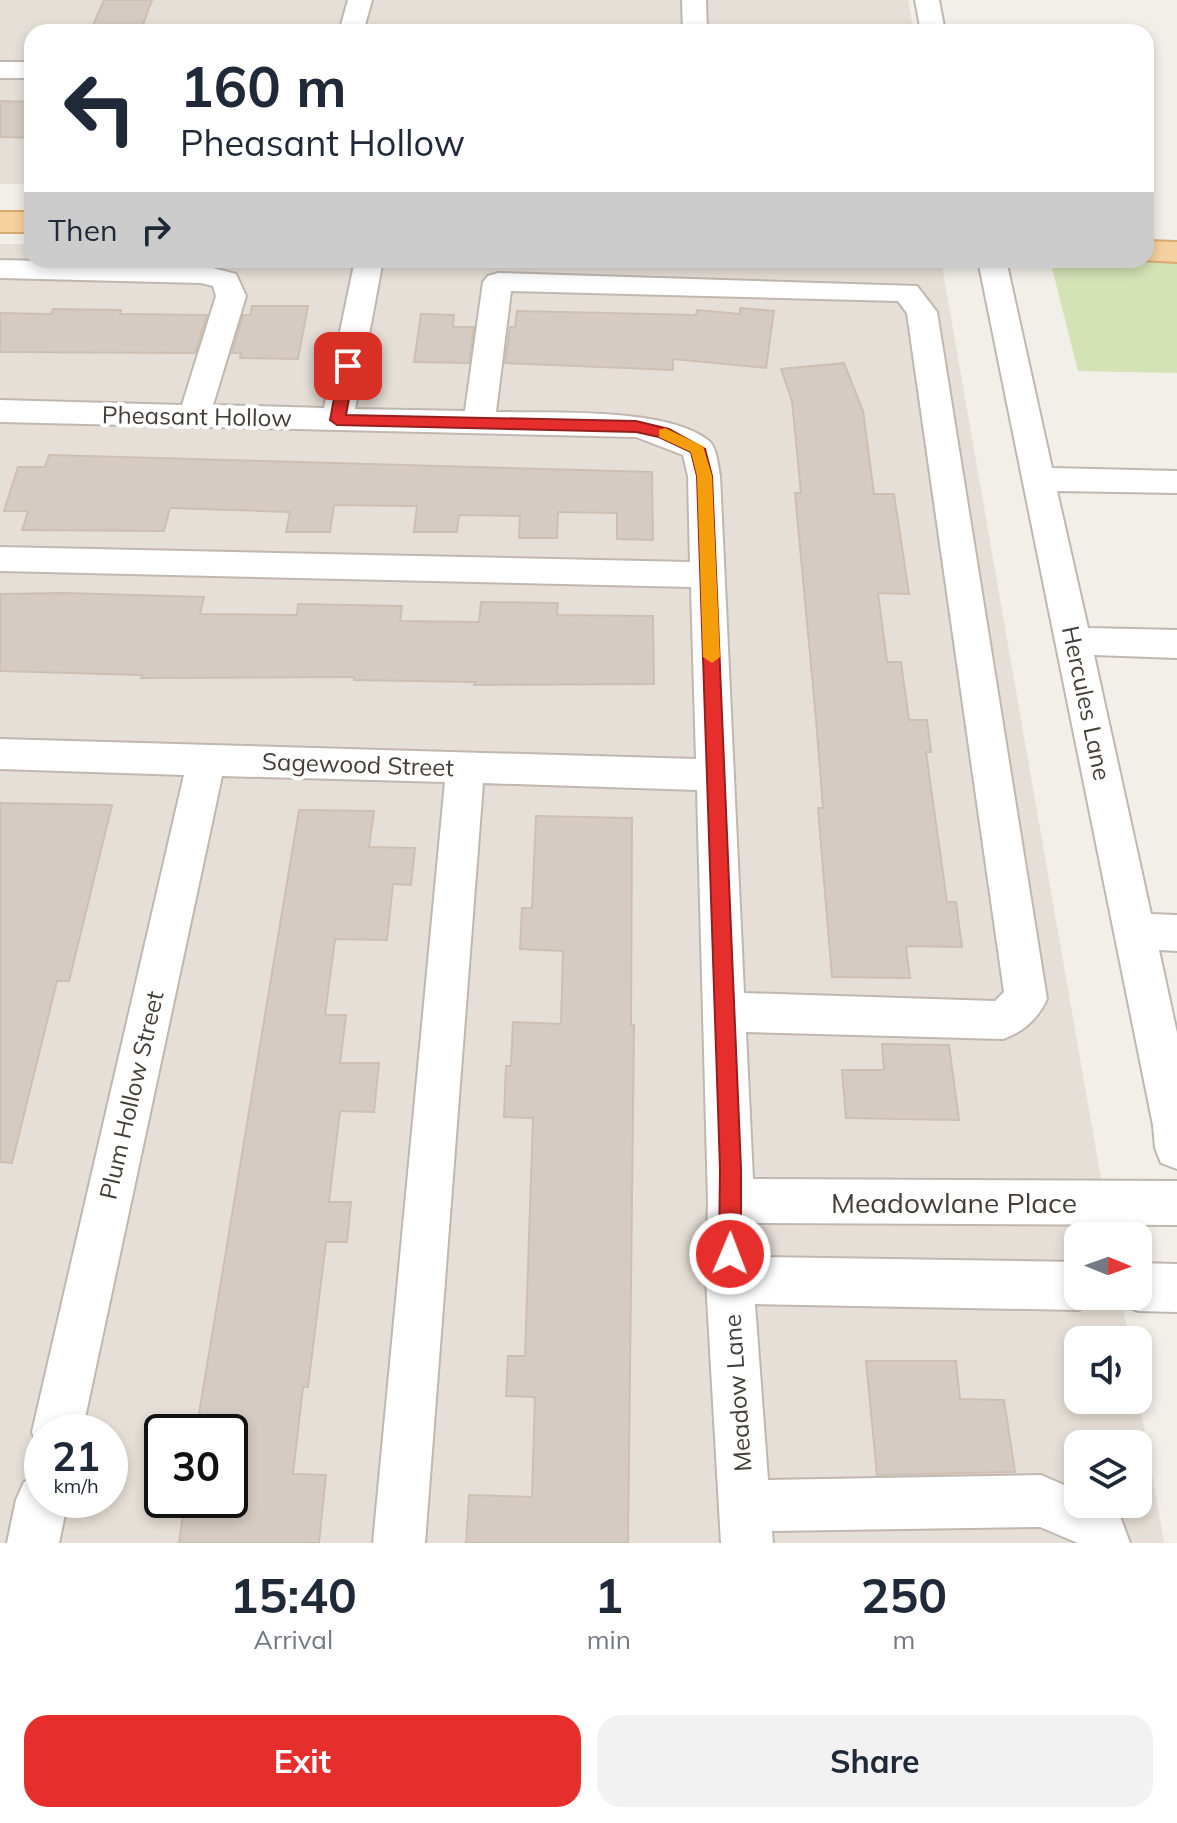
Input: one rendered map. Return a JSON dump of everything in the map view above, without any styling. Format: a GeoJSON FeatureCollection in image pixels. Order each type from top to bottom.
{"type":"FeatureCollection","features":[{"type":"Feature","properties":{"kind":"main road"},"geometry":{"type":"LineString","coordinates":[[0,222],[24,222]]}},
{"type":"Feature","properties":{"kind":"main road"},"geometry":{"type":"LineString","coordinates":[[1154,251],[1177,252]]}},
{"type":"Feature","properties":{"kind":"street"},"geometry":{"type":"LineString","coordinates":[[353,24],[360,0]]}},
{"type":"Feature","properties":{"kind":"street"},"geometry":{"type":"LineString","coordinates":[[694,0],[695,24]]}},
{"type":"Feature","properties":{"kind":"street"},"geometry":{"type":"LineString","coordinates":[[927,0],[932,24]]}},
{"type":"Feature","properties":{"kind":"street"},"geometry":{"type":"LineString","coordinates":[[0,70],[24,70]]}},
{"type":"Feature","properties":{"kind":"street"},"geometry":{"type":"LineString","coordinates":[[337,420],[367,268]]}},
{"type":"Feature","properties":{"kind":"street","name":"Hercules Lane"},"geometry":{"type":"LineString","coordinates":[[994,268],[1175,1125],[1177,1148]]}},
{"type":"Feature","properties":{"kind":"street"},"geometry":{"type":"LineString","coordinates":[[0,269],[201,274],[226,280],[231,296],[194,416]]}},
{"type":"Feature","properties":{"kind":"street"},"geometry":{"type":"LineString","coordinates":[[479,423],[498,282],[907,292],[922,312],[1026,999],[1003,1020],[725,1012]]}},
{"type":"Feature","properties":{"kind":"street"},"geometry":{"type":"LineString","coordinates":[[0,443],[5,411]]}},
{"type":"Feature","properties":{"kind":"street","name":"Pheasant Hollow"},"geometry":{"type":"LineString","coordinates":[[5,411],[636,426],[664,433],[698,449],[704,476]]}},
{"type":"Feature","properties":{"kind":"street","name":"Meadow Lane"},"geometry":{"type":"LineString","coordinates":[[704,476],[725,1012],[731,1201],[730,1280],[746,1524]]}},
{"type":"Feature","properties":{"kind":"street"},"geometry":{"type":"LineString","coordinates":[[1038,479],[1177,482]]}},
{"type":"Feature","properties":{"kind":"street"},"geometry":{"type":"LineString","coordinates":[[0,559],[708,575]]}},
{"type":"Feature","properties":{"kind":"street"},"geometry":{"type":"LineString","coordinates":[[1074,641],[1177,644]]}},
{"type":"Feature","properties":{"kind":"street","name":"Sagewood Street"},"geometry":{"type":"LineString","coordinates":[[0,754],[716,775]]}},
{"type":"Feature","properties":{"kind":"street","name":"Plum Hollow Street"},"geometry":{"type":"LineString","coordinates":[[61,1414],[207,759]]}},
{"type":"Feature","properties":{"kind":"street"},"geometry":{"type":"LineString","coordinates":[[399,1543],[465,767]]}},
{"type":"Feature","properties":{"kind":"street"},"geometry":{"type":"LineString","coordinates":[[1134,931],[1177,933]]}},
{"type":"Feature","properties":{"kind":"street","name":"Meadowlane Place"},"geometry":{"type":"LineString","coordinates":[[731,1201],[1177,1203]]}},
{"type":"Feature","properties":{"kind":"street"},"geometry":{"type":"LineString","coordinates":[[730,1280],[1064,1286]]}},
{"type":"Feature","properties":{"kind":"street"},"geometry":{"type":"LineString","coordinates":[[1152,1287],[1177,1288]]}},
{"type":"Feature","properties":{"kind":"street"},"geometry":{"type":"LineString","coordinates":[[746,1524],[1041,1501],[1099,1526],[1104,1543]]}},
{"type":"Feature","properties":{"kind":"street"},"geometry":{"type":"LineString","coordinates":[[33,1543],[38,1518]]}},
{"type":"Feature","properties":{"kind":"shaded area"},"geometry":{"type":"Polygon","coordinates":[[[0,0],[908,0],[912,24],[24,24],[24,184],[0,184],[0,0]]]}},
{"type":"Feature","properties":{"kind":"shaded area"},"geometry":{"type":"Polygon","coordinates":[[[0,244],[24,244],[24,268],[942,268],[1109,1222],[1064,1222],[1064,1310],[1124,1310],[1126,1326],[1064,1326],[1064,1414],[1142,1414],[1144,1430],[1064,1430],[1064,1518],[1152,1518],[1152,1474],[1164,1543],[0,1543],[0,244]]]}},
{"type":"Feature","properties":{"kind":"green space"},"geometry":{"type":"Polygon","coordinates":[[[1154,262],[1177,262],[1177,373],[1078,371],[1052,268],[1154,268],[1154,262]]]}},
{"type":"Feature","properties":{"kind":"building"},"geometry":{"type":"Polygon","coordinates":[[[104,0],[152,0],[143,24],[94,24],[104,0]]]}},
{"type":"Feature","properties":{"kind":"building"},"geometry":{"type":"Polygon","coordinates":[[[0,101],[24,102],[24,138],[0,137],[0,101]]]}},
{"type":"Feature","properties":{"kind":"building"},"geometry":{"type":"Polygon","coordinates":[[[252,306],[308,306],[298,359],[240,358],[241,353],[232,353],[243,315],[250,315],[252,306]]]}},
{"type":"Feature","properties":{"kind":"building"},"geometry":{"type":"Polygon","coordinates":[[[740,308],[774,311],[766,368],[673,359],[673,370],[505,363],[510,327],[515,327],[517,311],[696,315],[697,310],[740,314],[740,308]]]}},
{"type":"Feature","properties":{"kind":"building"},"geometry":{"type":"Polygon","coordinates":[[[53,309],[207,315],[195,353],[0,352],[0,313],[51,314],[53,309]]]}},
{"type":"Feature","properties":{"kind":"building"},"geometry":{"type":"Polygon","coordinates":[[[421,314],[454,315],[453,327],[474,327],[469,363],[414,362],[421,314]]]}},
{"type":"Feature","properties":{"kind":"building"},"geometry":{"type":"Polygon","coordinates":[[[844,363],[863,411],[874,494],[894,494],[909,594],[878,593],[887,662],[901,662],[909,720],[927,720],[931,752],[926,752],[947,902],[956,902],[962,947],[906,946],[910,978],[832,977],[818,808],[823,808],[795,493],[801,493],[792,401],[781,369],[844,363]]]}},
{"type":"Feature","properties":{"kind":"building"},"geometry":{"type":"Polygon","coordinates":[[[49,455],[652,472],[653,540],[617,539],[617,513],[558,512],[557,538],[519,538],[520,516],[459,515],[457,532],[414,532],[417,506],[334,505],[330,532],[286,532],[290,512],[170,508],[164,531],[22,530],[28,511],[4,511],[18,467],[45,467],[49,455]]]}},
{"type":"Feature","properties":{"kind":"building"},"geometry":{"type":"Polygon","coordinates":[[[0,594],[204,597],[200,614],[297,615],[298,604],[402,606],[400,621],[479,622],[481,602],[558,603],[557,615],[653,616],[654,684],[474,685],[475,682],[354,680],[354,677],[141,678],[142,675],[0,671],[0,594]]]}},
{"type":"Feature","properties":{"kind":"building"},"geometry":{"type":"Polygon","coordinates":[[[0,803],[112,805],[69,981],[57,981],[12,1163],[0,1162],[0,803]]]}},
{"type":"Feature","properties":{"kind":"building"},"geometry":{"type":"Polygon","coordinates":[[[299,810],[374,811],[369,847],[415,848],[411,885],[393,884],[387,940],[335,939],[325,1015],[346,1015],[340,1063],[379,1063],[374,1112],[340,1111],[329,1202],[351,1202],[347,1242],[326,1242],[308,1387],[303,1387],[293,1474],[326,1475],[319,1543],[179,1543],[182,1518],[248,1518],[248,1414],[199,1414],[299,810]]]}},
{"type":"Feature","properties":{"kind":"building"},"geometry":{"type":"Polygon","coordinates":[[[536,816],[632,818],[631,1025],[634,1025],[628,1543],[466,1543],[469,1495],[532,1497],[535,1397],[506,1396],[508,1356],[525,1356],[533,1118],[504,1117],[506,1066],[511,1066],[513,1022],[561,1024],[563,951],[520,949],[522,908],[532,908],[536,816]]]}},
{"type":"Feature","properties":{"kind":"building"},"geometry":{"type":"Polygon","coordinates":[[[882,1044],[949,1045],[959,1120],[846,1118],[842,1070],[884,1070],[882,1044]]]}},
{"type":"Feature","properties":{"kind":"building"},"geometry":{"type":"Polygon","coordinates":[[[866,1361],[956,1361],[960,1399],[1004,1400],[1015,1472],[877,1475],[866,1361]]]}},
{"type":"Feature","properties":{"kind":"slow traffic"},"geometry":{"type":"LineString","coordinates":[[665,433],[698,449],[704,476],[712,657]]}},
{"type":"Feature","properties":{"kind":"route"},"geometry":{"type":"LineString","coordinates":[[348,366],[337,420],[636,426],[664,433],[698,449],[704,476],[708,575],[730,1169],[730,1254]]}}]}
